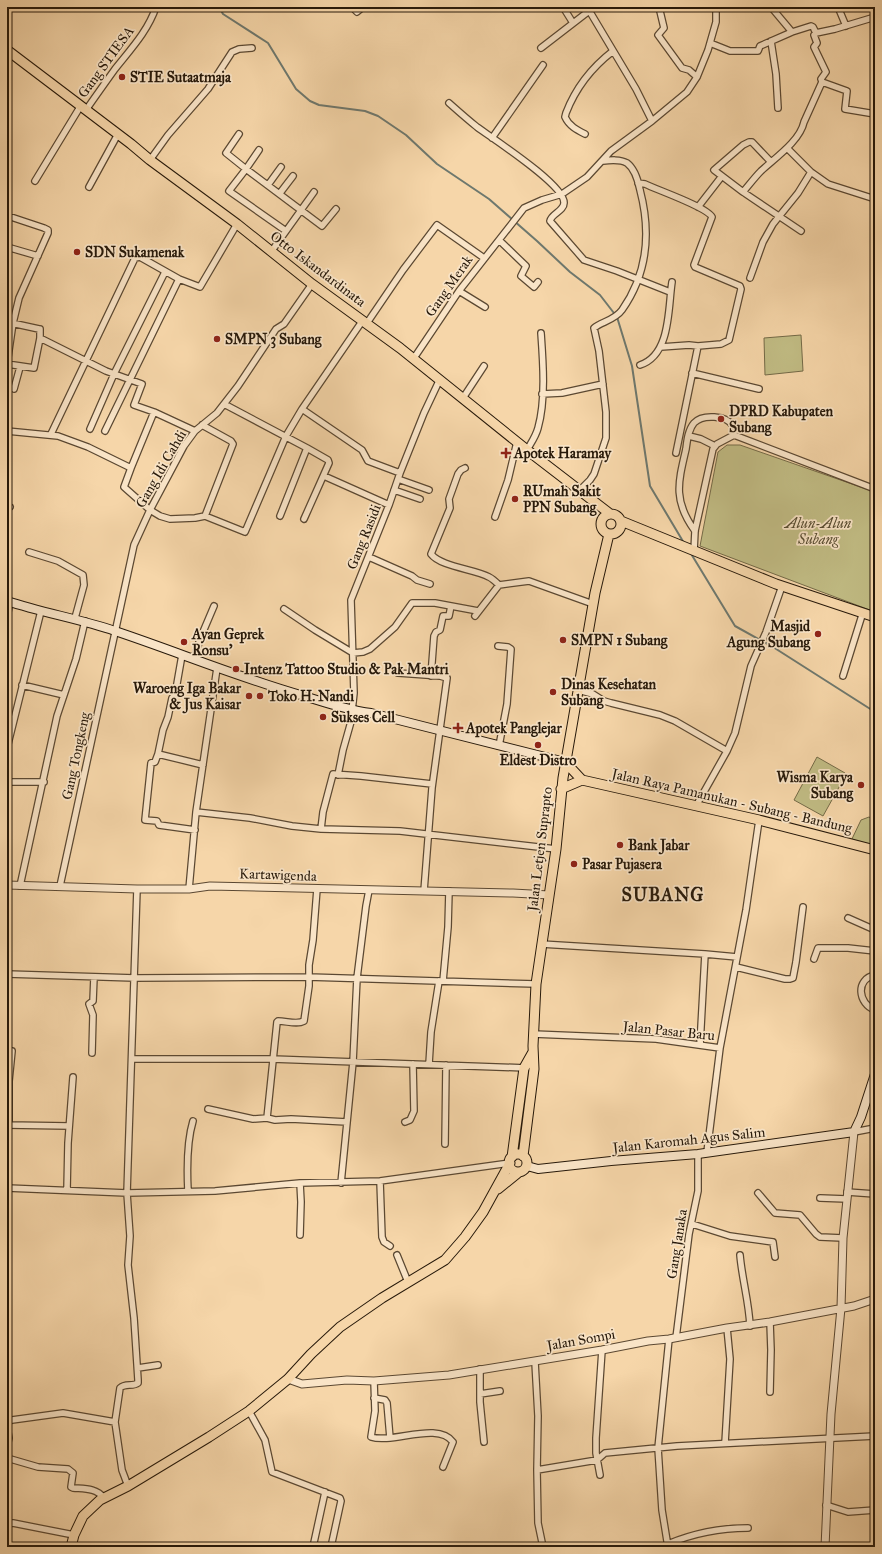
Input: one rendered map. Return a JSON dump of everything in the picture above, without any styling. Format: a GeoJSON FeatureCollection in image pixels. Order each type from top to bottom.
{"type":"FeatureCollection","features":[{"type":"Feature","properties":{"kind":"main road","name":"Otto Iskandardinata"},"geometry":{"type":"LineString","coordinates":[[7,50],[236,224],[312,284],[414,358],[527,450],[609,513]]}},
{"type":"Feature","properties":{"kind":"main road"},"geometry":{"type":"LineString","coordinates":[[621,521],[618,530],[610,534],[604,531],[600,525],[601,519],[609,513],[615,514],[621,521],[782,586],[875,617]]}},
{"type":"Feature","properties":{"kind":"main road","name":"Jalan Letjen Suprapto"},"geometry":{"type":"LineString","coordinates":[[523,1156],[534,1069],[533,1034],[536,984],[556,849],[561,789],[593,604],[610,534]]}},
{"type":"Feature","properties":{"kind":"main road"},"geometry":{"type":"LineString","coordinates":[[9,602],[41,611],[75,618],[280,690],[353,711],[371,713],[565,762],[582,780],[561,789]]}},
{"type":"Feature","properties":{"kind":"main road","name":"Jalan Raya Pamanukan - Subang - Bandung"},"geometry":{"type":"LineString","coordinates":[[582,780],[759,820],[875,850]]}},
{"type":"Feature","properties":{"kind":"main road","name":"Jalan Letjen Suprapto"},"geometry":{"type":"LineString","coordinates":[[71,1547],[74,1535],[83,1516],[104,1498],[128,1486],[249,1411],[291,1380],[311,1354],[340,1327],[382,1298],[445,1260],[474,1225],[491,1201],[511,1160],[524,1068],[533,1052]]}},
{"type":"Feature","properties":{"kind":"main road"},"geometry":{"type":"LineString","coordinates":[[854,1132],[861,1117],[875,1074]]}},
{"type":"Feature","properties":{"kind":"main road","name":"Jalan Karomah Agus Salim"},"geometry":{"type":"LineString","coordinates":[[526,1166],[538,1169],[703,1153],[854,1132]]}},
{"type":"Feature","properties":{"kind":"main road"},"geometry":{"type":"LineString","coordinates":[[496,1191],[519,1172],[524,1170],[526,1160],[523,1156],[516,1155],[511,1160],[513,1170],[519,1172]]}},
{"type":"Feature","properties":{"kind":"street","name":"Gang STIESA"},"geometry":{"type":"LineString","coordinates":[[35,181],[83,109],[145,30],[152,19],[156,7]]}},
{"type":"Feature","properties":{"kind":"street"},"geometry":{"type":"LineString","coordinates":[[352,7],[357,12],[363,7]]}},
{"type":"Feature","properties":{"kind":"street"},"geometry":{"type":"LineString","coordinates":[[563,7],[573,24]]}},
{"type":"Feature","properties":{"kind":"street"},"geometry":{"type":"LineString","coordinates":[[659,7],[664,28],[658,35],[682,68],[689,70],[697,77]]}},
{"type":"Feature","properties":{"kind":"street"},"geometry":{"type":"LineString","coordinates":[[562,194],[587,177],[611,151],[652,121],[687,92],[697,77],[710,43],[716,22],[716,7]]}},
{"type":"Feature","properties":{"kind":"street"},"geometry":{"type":"LineString","coordinates":[[771,7],[792,32]]}},
{"type":"Feature","properties":{"kind":"street"},"geometry":{"type":"LineString","coordinates":[[838,7],[846,26]]}},
{"type":"Feature","properties":{"kind":"street"},"geometry":{"type":"LineString","coordinates":[[874,7],[875,13]]}},
{"type":"Feature","properties":{"kind":"street"},"geometry":{"type":"LineString","coordinates":[[541,48],[573,24],[588,9],[636,89],[652,121]]}},
{"type":"Feature","properties":{"kind":"street"},"geometry":{"type":"LineString","coordinates":[[816,33],[875,17]]}},
{"type":"Feature","properties":{"kind":"street"},"geometry":{"type":"LineString","coordinates":[[710,43],[730,51],[758,51],[759,47],[771,41],[792,32],[812,26],[816,33],[814,35],[817,43],[814,47],[826,72],[822,78],[822,82],[804,122],[803,128],[787,148],[760,172],[743,192]]}},
{"type":"Feature","properties":{"kind":"street"},"geometry":{"type":"LineString","coordinates":[[771,41],[776,74],[778,108]]}},
{"type":"Feature","properties":{"kind":"street"},"geometry":{"type":"LineString","coordinates":[[150,160],[168,135],[208,89],[232,52],[239,49],[252,48]]}},
{"type":"Feature","properties":{"kind":"street"},"geometry":{"type":"LineString","coordinates":[[585,134],[576,130],[569,124],[565,117],[566,113],[579,84],[602,59],[613,51]]}},
{"type":"Feature","properties":{"kind":"street"},"geometry":{"type":"LineString","coordinates":[[492,138],[543,65]]}},
{"type":"Feature","properties":{"kind":"street"},"geometry":{"type":"LineString","coordinates":[[822,82],[847,91],[845,109],[875,114]]}},
{"type":"Feature","properties":{"kind":"street"},"geometry":{"type":"LineString","coordinates":[[449,102],[461,114],[531,166],[562,194],[564,204],[550,219],[552,224],[584,260],[670,292]]}},
{"type":"Feature","properties":{"kind":"street"},"geometry":{"type":"LineString","coordinates":[[89,188],[118,134]]}},
{"type":"Feature","properties":{"kind":"street"},"geometry":{"type":"LineString","coordinates":[[239,134],[226,153],[246,169],[322,226],[336,209]]}},
{"type":"Feature","properties":{"kind":"street"},"geometry":{"type":"LineString","coordinates":[[771,162],[752,142],[747,142],[714,169],[743,192],[801,231]]}},
{"type":"Feature","properties":{"kind":"street"},"geometry":{"type":"LineString","coordinates":[[787,148],[811,172],[828,184],[875,199]]}},
{"type":"Feature","properties":{"kind":"street"},"geometry":{"type":"LineString","coordinates":[[259,150],[229,191],[286,231]]}},
{"type":"Feature","properties":{"kind":"street"},"geometry":{"type":"LineString","coordinates":[[579,491],[594,474],[605,445],[606,438],[606,412],[603,384],[599,351],[594,328],[607,322],[621,311],[635,286],[646,251],[645,209],[641,183],[629,164],[621,160],[604,159]]}},
{"type":"Feature","properties":{"kind":"street"},"geometry":{"type":"LineString","coordinates":[[268,185],[281,167]]}},
{"type":"Feature","properties":{"kind":"street"},"geometry":{"type":"LineString","coordinates":[[750,278],[763,242],[811,172]]}},
{"type":"Feature","properties":{"kind":"street"},"geometry":{"type":"LineString","coordinates":[[280,193],[293,176]]}},
{"type":"Feature","properties":{"kind":"street"},"geometry":{"type":"LineString","coordinates":[[698,207],[722,176]]}},
{"type":"Feature","properties":{"kind":"street"},"geometry":{"type":"LineString","coordinates":[[641,183],[698,207],[710,214],[712,217],[694,265],[695,267],[740,286],[742,289],[729,340],[721,344],[660,347]]}},
{"type":"Feature","properties":{"kind":"street"},"geometry":{"type":"LineString","coordinates":[[271,252],[314,192]]}},
{"type":"Feature","properties":{"kind":"street","name":"Gang Merak"},"geometry":{"type":"LineString","coordinates":[[414,358],[459,291],[524,208],[542,200],[562,194]]}},
{"type":"Feature","properties":{"kind":"street"},"geometry":{"type":"LineString","coordinates":[[7,222],[8,212],[48,230],[48,236],[22,289],[13,323],[7,364],[34,368],[41,331],[39,329],[13,323],[7,322]]}},
{"type":"Feature","properties":{"kind":"street"},"geometry":{"type":"LineString","coordinates":[[51,434],[135,258],[140,257],[179,279],[200,287],[236,224]]}},
{"type":"Feature","properties":{"kind":"street"},"geometry":{"type":"LineString","coordinates":[[154,412],[124,487],[150,510],[160,516],[170,519],[205,516],[245,532],[286,436],[302,409],[437,225],[484,258]]}},
{"type":"Feature","properties":{"kind":"street"},"geometry":{"type":"LineString","coordinates":[[499,240],[526,266],[521,276],[534,287],[538,282]]}},
{"type":"Feature","properties":{"kind":"street"},"geometry":{"type":"LineString","coordinates":[[7,248],[38,256]]}},
{"type":"Feature","properties":{"kind":"street"},"geometry":{"type":"LineString","coordinates":[[90,429],[114,374],[165,272]]}},
{"type":"Feature","properties":{"kind":"street"},"geometry":{"type":"LineString","coordinates":[[105,431],[179,279]]}},
{"type":"Feature","properties":{"kind":"street"},"geometry":{"type":"LineString","coordinates":[[640,365],[646,363],[656,355],[664,339],[672,282]]}},
{"type":"Feature","properties":{"kind":"street","name":"Gang Idi Cahdi"},"geometry":{"type":"LineString","coordinates":[[115,631],[134,546],[150,510],[184,446],[195,431],[217,413],[238,386],[276,329],[284,324],[312,284]]}},
{"type":"Feature","properties":{"kind":"street"},"geometry":{"type":"LineString","coordinates":[[459,291],[485,307]]}},
{"type":"Feature","properties":{"kind":"street"},"geometry":{"type":"LineString","coordinates":[[527,450],[538,428],[543,369],[541,333]]}},
{"type":"Feature","properties":{"kind":"street"},"geometry":{"type":"LineString","coordinates":[[40,338],[114,374],[142,384],[134,405],[154,412],[195,431]]}},
{"type":"Feature","properties":{"kind":"street"},"geometry":{"type":"LineString","coordinates":[[676,453],[698,346]]}},
{"type":"Feature","properties":{"kind":"street"},"geometry":{"type":"LineString","coordinates":[[463,398],[484,366]]}},
{"type":"Feature","properties":{"kind":"street"},"geometry":{"type":"LineString","coordinates":[[14,389],[20,367]]}},
{"type":"Feature","properties":{"kind":"street"},"geometry":{"type":"LineString","coordinates":[[692,373],[759,389]]}},
{"type":"Feature","properties":{"kind":"street","name":"Gang Rasidi"},"geometry":{"type":"LineString","coordinates":[[338,775],[353,711],[354,693],[351,600],[424,413],[440,379]]}},
{"type":"Feature","properties":{"kind":"street"},"geometry":{"type":"LineString","coordinates":[[542,394],[562,393],[603,384]]}},
{"type":"Feature","properties":{"kind":"street"},"geometry":{"type":"LineString","coordinates":[[224,404],[286,436],[329,461],[324,476],[304,519]]}},
{"type":"Feature","properties":{"kind":"street"},"geometry":{"type":"LineString","coordinates":[[302,409],[362,450],[368,460],[429,490]]}},
{"type":"Feature","properties":{"kind":"street"},"geometry":{"type":"LineString","coordinates":[[695,531],[688,522],[679,499],[678,482],[689,436],[694,423],[700,418],[709,416],[725,420],[733,427],[734,435]]}},
{"type":"Feature","properties":{"kind":"street"},"geometry":{"type":"LineString","coordinates":[[202,425],[231,441],[233,444],[205,516]]}},
{"type":"Feature","properties":{"kind":"street"},"geometry":{"type":"LineString","coordinates":[[7,431],[51,434],[88,447],[131,468]]}},
{"type":"Feature","properties":{"kind":"street"},"geometry":{"type":"LineString","coordinates":[[694,551],[695,531],[713,449],[715,446],[734,435]]}},
{"type":"Feature","properties":{"kind":"street"},"geometry":{"type":"LineString","coordinates":[[734,435],[875,489]]}},
{"type":"Feature","properties":{"kind":"street"},"geometry":{"type":"LineString","coordinates":[[689,436],[701,439],[715,446]]}},
{"type":"Feature","properties":{"kind":"street"},"geometry":{"type":"LineString","coordinates":[[495,517],[508,480],[517,442]]}},
{"type":"Feature","properties":{"kind":"street"},"geometry":{"type":"LineString","coordinates":[[280,516],[308,448]]}},
{"type":"Feature","properties":{"kind":"street"},"geometry":{"type":"LineString","coordinates":[[465,468],[458,474],[449,499],[450,508],[431,554],[444,562],[489,577],[499,585]]}},
{"type":"Feature","properties":{"kind":"street"},"geometry":{"type":"LineString","coordinates":[[324,476],[389,505]]}},
{"type":"Feature","properties":{"kind":"street"},"geometry":{"type":"LineString","coordinates":[[394,490],[420,499]]}},
{"type":"Feature","properties":{"kind":"street"},"geometry":{"type":"LineString","coordinates":[[29,552],[58,561],[83,575],[84,585],[75,618]]}},
{"type":"Feature","properties":{"kind":"street"},"geometry":{"type":"LineString","coordinates":[[369,556],[412,576],[417,580],[430,584]]}},
{"type":"Feature","properties":{"kind":"street"},"geometry":{"type":"LineString","coordinates":[[284,609],[315,630],[353,652],[363,652],[370,649],[394,627],[410,604],[415,602],[435,603],[451,606],[477,614],[499,585],[529,580],[593,604]]}},
{"type":"Feature","properties":{"kind":"street"},"geometry":{"type":"LineString","coordinates":[[696,806],[727,751],[734,732],[751,666],[766,632],[782,586]]}},
{"type":"Feature","properties":{"kind":"street"},"geometry":{"type":"LineString","coordinates":[[7,617],[9,602]]}},
{"type":"Feature","properties":{"kind":"street"},"geometry":{"type":"LineString","coordinates":[[194,659],[200,639],[214,606]]}},
{"type":"Feature","properties":{"kind":"street"},"geometry":{"type":"LineString","coordinates":[[431,676],[434,636],[436,632],[440,630],[443,616],[449,616],[451,606]]}},
{"type":"Feature","properties":{"kind":"street"},"geometry":{"type":"LineString","coordinates":[[7,748],[10,724],[22,685],[41,611]]}},
{"type":"Feature","properties":{"kind":"street"},"geometry":{"type":"LineString","coordinates":[[843,676],[863,612]]}},
{"type":"Feature","properties":{"kind":"street"},"geometry":{"type":"LineString","coordinates":[[20,886],[44,782],[57,716],[76,659],[85,622]]}},
{"type":"Feature","properties":{"kind":"street","name":"Gang Tongkeng"},"geometry":{"type":"LineString","coordinates":[[60,886],[115,631]]}},
{"type":"Feature","properties":{"kind":"street"},"geometry":{"type":"LineString","coordinates":[[498,646],[508,647],[511,649],[507,704],[499,746]]}},
{"type":"Feature","properties":{"kind":"street"},"geometry":{"type":"LineString","coordinates":[[182,655],[175,695],[172,698],[168,717],[162,730],[158,754],[155,762],[151,763],[145,820],[157,821],[159,825],[195,830]]}},
{"type":"Feature","properties":{"kind":"street"},"geometry":{"type":"LineString","coordinates":[[189,889],[196,812],[217,668]]}},
{"type":"Feature","properties":{"kind":"street"},"geometry":{"type":"LineString","coordinates":[[398,673],[440,676],[447,678],[432,784],[424,891]]}},
{"type":"Feature","properties":{"kind":"street"},"geometry":{"type":"LineString","coordinates":[[22,685],[64,695]]}},
{"type":"Feature","properties":{"kind":"street"},"geometry":{"type":"LineString","coordinates":[[578,690],[593,694],[604,701],[660,715],[675,721],[727,751]]}},
{"type":"Feature","properties":{"kind":"street"},"geometry":{"type":"LineString","coordinates":[[158,754],[203,765]]}},
{"type":"Feature","properties":{"kind":"street"},"geometry":{"type":"LineString","coordinates":[[320,829],[333,774],[432,784]]}},
{"type":"Feature","properties":{"kind":"street"},"geometry":{"type":"LineString","coordinates":[[7,782],[44,782]]}},
{"type":"Feature","properties":{"kind":"street"},"geometry":{"type":"LineString","coordinates":[[196,812],[250,818],[320,829],[400,831],[556,849]]}},
{"type":"Feature","properties":{"kind":"street"},"geometry":{"type":"LineString","coordinates":[[720,1048],[736,967],[759,820]]}},
{"type":"Feature","properties":{"kind":"street","name":"Kartawigenda"},"geometry":{"type":"LineString","coordinates":[[7,885],[137,889],[189,889],[210,886],[449,891],[549,895]]}},
{"type":"Feature","properties":{"kind":"street"},"geometry":{"type":"LineString","coordinates":[[128,1486],[122,1470],[115,1422],[120,1388],[123,1386],[136,1385],[138,1383],[138,1368],[128,1265],[130,1236],[127,1193],[137,889]]}},
{"type":"Feature","properties":{"kind":"street"},"geometry":{"type":"LineString","coordinates":[[267,1118],[277,1022],[285,1021],[296,1023],[304,1021],[309,986],[308,977],[317,889]]}},
{"type":"Feature","properties":{"kind":"street"},"geometry":{"type":"LineString","coordinates":[[341,1183],[353,1062],[357,978],[369,890]]}},
{"type":"Feature","properties":{"kind":"street"},"geometry":{"type":"LineString","coordinates":[[429,1064],[430,1032],[441,981],[448,927],[449,891]]}},
{"type":"Feature","properties":{"kind":"street"},"geometry":{"type":"LineString","coordinates":[[736,967],[785,979],[793,978],[803,907]]}},
{"type":"Feature","properties":{"kind":"street"},"geometry":{"type":"LineString","coordinates":[[848,918],[875,930]]}},
{"type":"Feature","properties":{"kind":"street"},"geometry":{"type":"LineString","coordinates":[[541,944],[737,957]]}},
{"type":"Feature","properties":{"kind":"street"},"geometry":{"type":"LineString","coordinates":[[814,959],[818,948],[848,948],[875,951]]}},
{"type":"Feature","properties":{"kind":"street"},"geometry":{"type":"LineString","coordinates":[[700,1045],[705,954]]}},
{"type":"Feature","properties":{"kind":"street"},"geometry":{"type":"LineString","coordinates":[[7,974],[135,978],[308,977],[536,984]]}},
{"type":"Feature","properties":{"kind":"street"},"geometry":{"type":"LineString","coordinates":[[875,975],[870,976],[863,982],[861,992],[867,1006],[875,1010]]}},
{"type":"Feature","properties":{"kind":"street"},"geometry":{"type":"LineString","coordinates":[[92,1053],[93,1015],[90,1009],[90,1003],[93,1001],[94,976]]}},
{"type":"Feature","properties":{"kind":"street","name":"Jalan Pasar Baru"},"geometry":{"type":"LineString","coordinates":[[533,1034],[656,1039],[720,1048],[703,1153]]}},
{"type":"Feature","properties":{"kind":"street"},"geometry":{"type":"LineString","coordinates":[[12,1051],[8,1081],[8,1125],[69,1126]]}},
{"type":"Feature","properties":{"kind":"street"},"geometry":{"type":"LineString","coordinates":[[132,1059],[272,1059],[534,1069]]}},
{"type":"Feature","properties":{"kind":"street"},"geometry":{"type":"LineString","coordinates":[[405,1122],[410,1120],[414,1111],[413,1064]]}},
{"type":"Feature","properties":{"kind":"street"},"geometry":{"type":"LineString","coordinates":[[445,1144],[446,1065]]}},
{"type":"Feature","properties":{"kind":"street"},"geometry":{"type":"LineString","coordinates":[[67,1190],[69,1126],[73,1077]]}},
{"type":"Feature","properties":{"kind":"street"},"geometry":{"type":"LineString","coordinates":[[208,1109],[253,1119],[267,1118],[275,1120],[291,1119],[347,1122]]}},
{"type":"Feature","properties":{"kind":"street"},"geometry":{"type":"LineString","coordinates":[[188,1191],[187,1164],[190,1130],[193,1121]]}},
{"type":"Feature","properties":{"kind":"street"},"geometry":{"type":"LineString","coordinates":[[825,1547],[830,1438],[841,1308],[843,1238],[854,1132],[875,1128]]}},
{"type":"Feature","properties":{"kind":"street","name":"Gang Janaka"},"geometry":{"type":"LineString","coordinates":[[668,1545],[662,1510],[658,1448],[673,1338],[703,1153]]}},
{"type":"Feature","properties":{"kind":"street"},"geometry":{"type":"LineString","coordinates":[[7,1188],[127,1193],[215,1191],[300,1183],[380,1181],[511,1160]]}},
{"type":"Feature","properties":{"kind":"street"},"geometry":{"type":"LineString","coordinates":[[380,1181],[382,1237],[384,1242],[390,1246]]}},
{"type":"Feature","properties":{"kind":"street"},"geometry":{"type":"LineString","coordinates":[[300,1183],[300,1235]]}},
{"type":"Feature","properties":{"kind":"street"},"geometry":{"type":"LineString","coordinates":[[758,1193],[775,1213],[800,1215],[820,1237],[843,1238]]}},
{"type":"Feature","properties":{"kind":"street"},"geometry":{"type":"LineString","coordinates":[[820,1198],[875,1194]]}},
{"type":"Feature","properties":{"kind":"street"},"geometry":{"type":"LineString","coordinates":[[692,1224],[730,1236],[773,1242],[775,1256]]}},
{"type":"Feature","properties":{"kind":"street"},"geometry":{"type":"LineString","coordinates":[[397,1255],[408,1282]]}},
{"type":"Feature","properties":{"kind":"street"},"geometry":{"type":"LineString","coordinates":[[740,1255],[742,1276],[749,1304],[750,1326]]}},
{"type":"Feature","properties":{"kind":"street","name":"Jalan Sompi"},"geometry":{"type":"LineString","coordinates":[[291,1380],[302,1384],[347,1380],[374,1381],[449,1375],[535,1362],[559,1356],[727,1328],[750,1326],[875,1300]]}},
{"type":"Feature","properties":{"kind":"street"},"geometry":{"type":"LineString","coordinates":[[770,1322],[770,1392]]}},
{"type":"Feature","properties":{"kind":"street"},"geometry":{"type":"LineString","coordinates":[[725,1443],[730,1359],[727,1328]]}},
{"type":"Feature","properties":{"kind":"street"},"geometry":{"type":"LineString","coordinates":[[600,1475],[597,1460],[596,1432],[602,1350]]}},
{"type":"Feature","properties":{"kind":"street"},"geometry":{"type":"LineString","coordinates":[[535,1362],[538,1416],[538,1523],[543,1547]]}},
{"type":"Feature","properties":{"kind":"street"},"geometry":{"type":"LineString","coordinates":[[138,1368],[158,1365]]}},
{"type":"Feature","properties":{"kind":"street"},"geometry":{"type":"LineString","coordinates":[[480,1370],[480,1394],[484,1442]]}},
{"type":"Feature","properties":{"kind":"street"},"geometry":{"type":"LineString","coordinates":[[374,1381],[375,1411],[371,1437],[390,1438],[429,1432],[439,1434],[453,1442],[443,1467]]}},
{"type":"Feature","properties":{"kind":"street"},"geometry":{"type":"LineString","coordinates":[[480,1394],[500,1391]]}},
{"type":"Feature","properties":{"kind":"street"},"geometry":{"type":"LineString","coordinates":[[374,1398],[385,1400],[387,1403],[390,1438]]}},
{"type":"Feature","properties":{"kind":"street"},"geometry":{"type":"LineString","coordinates":[[249,1411],[265,1440],[272,1472],[340,1498],[341,1501],[331,1547]]}},
{"type":"Feature","properties":{"kind":"street"},"geometry":{"type":"LineString","coordinates":[[7,1446],[9,1438],[7,1425],[8,1421],[12,1420],[63,1413],[115,1422]]}},
{"type":"Feature","properties":{"kind":"street"},"geometry":{"type":"LineString","coordinates":[[537,1470],[597,1460],[605,1453],[725,1443],[875,1436]]}},
{"type":"Feature","properties":{"kind":"street"},"geometry":{"type":"LineString","coordinates":[[7,1458],[38,1467],[68,1469],[73,1472],[71,1487],[100,1493],[104,1498]]}},
{"type":"Feature","properties":{"kind":"street"},"geometry":{"type":"LineString","coordinates":[[313,1547],[326,1492]]}},
{"type":"Feature","properties":{"kind":"street"},"geometry":{"type":"LineString","coordinates":[[826,1505],[848,1512],[875,1510]]}},
{"type":"Feature","properties":{"kind":"street"},"geometry":{"type":"LineString","coordinates":[[7,1524],[13,1523],[74,1535]]}},
{"type":"Feature","properties":{"kind":"street"},"geometry":{"type":"LineString","coordinates":[[668,1545],[683,1538],[720,1529],[748,1528]]}},
{"type":"Feature","properties":{"kind":"green space"},"geometry":{"type":"Polygon","coordinates":[[[801,335],[803,371],[765,375],[764,338],[801,335]]]}},
{"type":"Feature","properties":{"kind":"green space","name":"Alun-Alun Subang"},"geometry":{"type":"Polygon","coordinates":[[[727,445],[740,445],[875,492],[875,612],[700,546],[718,452],[727,445]]]}},
{"type":"Feature","properties":{"kind":"green space"},"geometry":{"type":"Polygon","coordinates":[[[817,757],[845,773],[843,780],[823,816],[794,800],[817,757]]]}},
{"type":"Feature","properties":{"kind":"green space"},"geometry":{"type":"Polygon","coordinates":[[[869,817],[875,820],[875,847],[851,841],[861,820],[869,817]]]}},
{"type":"Feature","properties":{"kind":"waterway"},"geometry":{"type":"LineString","coordinates":[[219,7],[223,14],[268,43],[296,89],[310,101],[319,105],[365,111],[378,116],[406,135],[437,164],[489,199],[570,272],[600,295],[617,317],[632,366],[650,486],[684,543]]}},
{"type":"Feature","properties":{"kind":"waterway"},"geometry":{"type":"LineString","coordinates":[[690,552],[735,626],[773,647],[875,712]]}},
{"type":"Feature","properties":{"kind":"place","name":"STIE Sutaatmaja"},"geometry":{"type":"Point","coordinates":[122,77]}},
{"type":"Feature","properties":{"kind":"place","name":"SDN Sukamenak"},"geometry":{"type":"Point","coordinates":[77,252]}},
{"type":"Feature","properties":{"kind":"place","name":"SMPN 3 Subang"},"geometry":{"type":"Point","coordinates":[217,339]}},
{"type":"Feature","properties":{"kind":"place","name":"DPRD Kabupaten Subang"},"geometry":{"type":"Point","coordinates":[721,419]}},
{"type":"Feature","properties":{"kind":"place","name":"Apotek Haramay"},"geometry":{"type":"Point","coordinates":[506,453]}},
{"type":"Feature","properties":{"kind":"place","name":"RUmah Sakit PPN Subang"},"geometry":{"type":"Point","coordinates":[515,499]}},
{"type":"Feature","properties":{"kind":"place","name":"Masjid Agung Subang"},"geometry":{"type":"Point","coordinates":[818,634]}},
{"type":"Feature","properties":{"kind":"place","name":"SMPN 1 Subang"},"geometry":{"type":"Point","coordinates":[563,640]}},
{"type":"Feature","properties":{"kind":"place","name":"Ayan Geprek Ronsu'"},"geometry":{"type":"Point","coordinates":[184,642]}},
{"type":"Feature","properties":{"kind":"place","name":"Intenz Tattoo Studio & Pak Mantri"},"geometry":{"type":"Point","coordinates":[236,669]}},
{"type":"Feature","properties":{"kind":"place","name":"Dinas Kesehatan Subang"},"geometry":{"type":"Point","coordinates":[553,692]}},
{"type":"Feature","properties":{"kind":"place","name":"Waroeng Iga Bakar & Jus Kaisar"},"geometry":{"type":"Point","coordinates":[249,696]}},
{"type":"Feature","properties":{"kind":"place","name":"Toko H. Nandi"},"geometry":{"type":"Point","coordinates":[260,696]}},
{"type":"Feature","properties":{"kind":"place","name":"Sukses Cell"},"geometry":{"type":"Point","coordinates":[323,717]}},
{"type":"Feature","properties":{"kind":"place","name":"Apotek Panglejar"},"geometry":{"type":"Point","coordinates":[458,728]}},
{"type":"Feature","properties":{"kind":"place","name":"Eldest Distro"},"geometry":{"type":"Point","coordinates":[538,745]}},
{"type":"Feature","properties":{"kind":"place","name":"Wisma Karya Subang"},"geometry":{"type":"Point","coordinates":[861,785]}},
{"type":"Feature","properties":{"kind":"place","name":"Bank Jabar"},"geometry":{"type":"Point","coordinates":[620,845]}},
{"type":"Feature","properties":{"kind":"place","name":"Pasar Pujasera"},"geometry":{"type":"Point","coordinates":[574,864]}},
{"type":"Feature","properties":{"kind":"district","name":"SUBANG"},"geometry":{"type":"Point","coordinates":[663,895]}}]}
